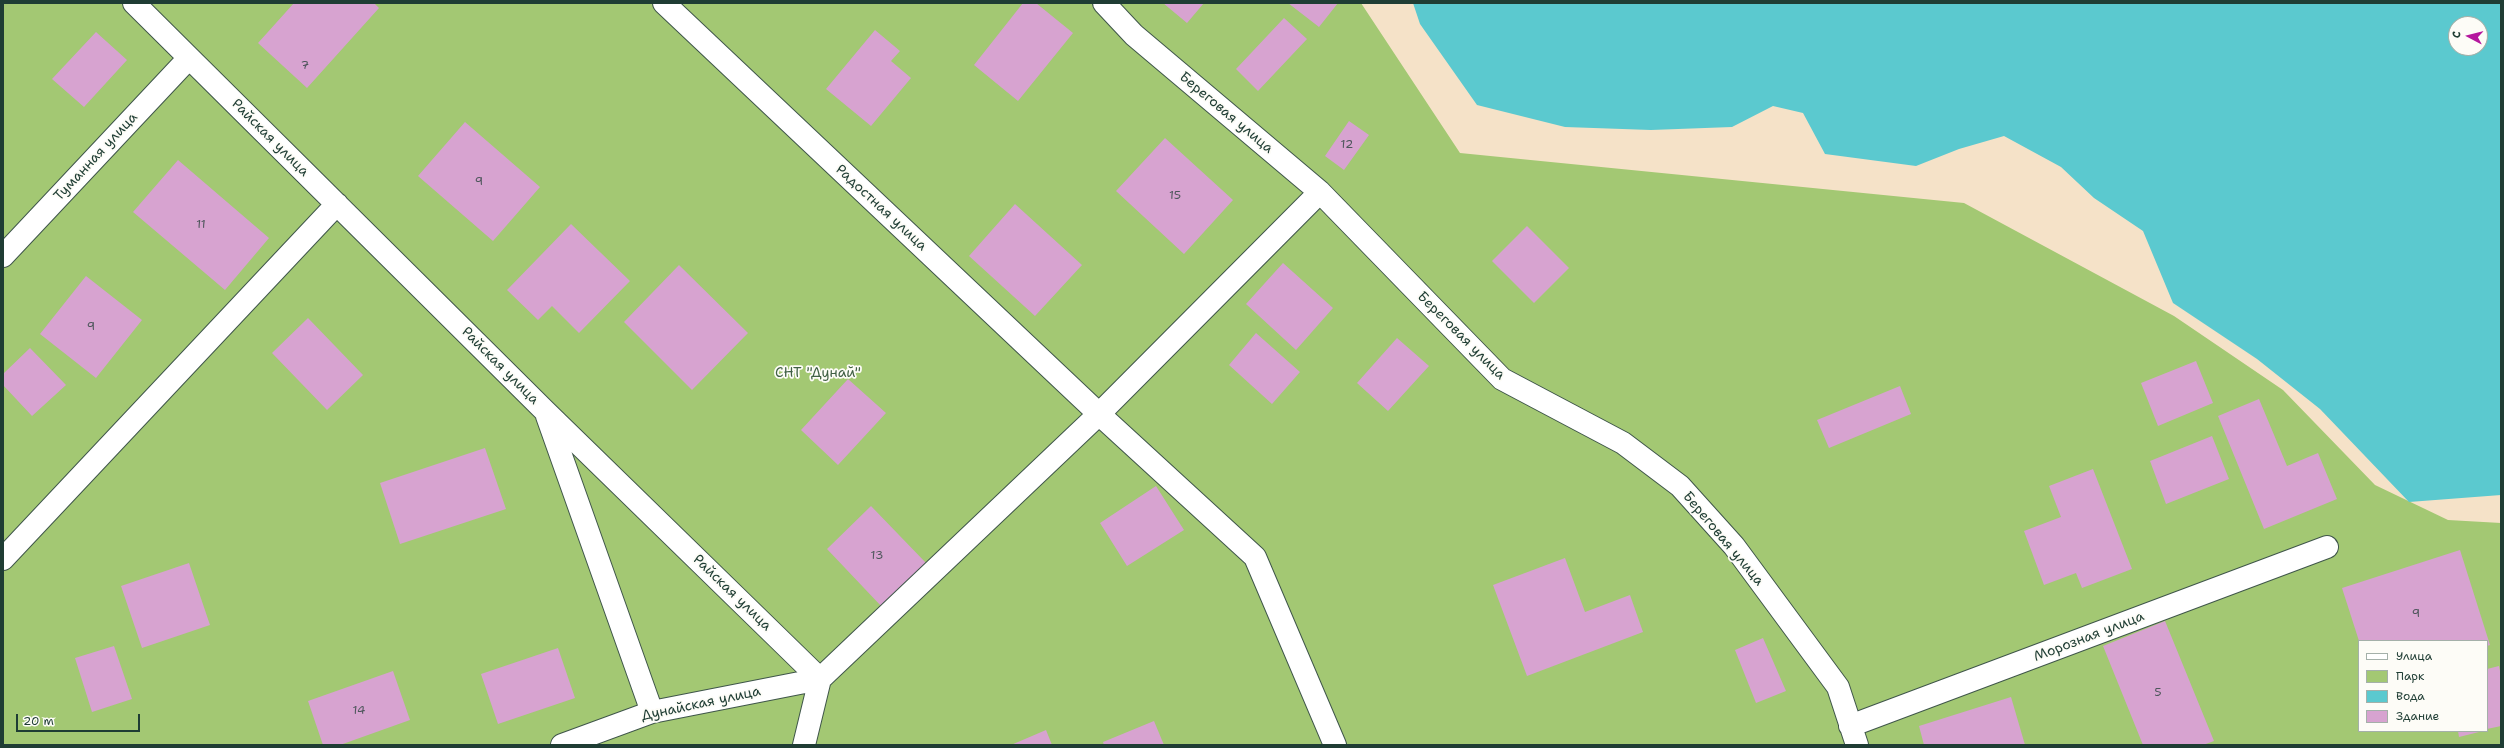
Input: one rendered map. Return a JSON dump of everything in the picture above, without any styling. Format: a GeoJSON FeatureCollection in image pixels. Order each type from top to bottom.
{"type":"FeatureCollection","features":[{"type":"Feature","properties":{"kind":"street","name":"Райская улица"},"geometry":{"type":"LineString","coordinates":[[134,3],[545,411],[820,679]]}},
{"type":"Feature","properties":{"kind":"street","name":"Радостная улица"},"geometry":{"type":"LineString","coordinates":[[664,3],[1099,414],[1254,557],[1335,745]]}},
{"type":"Feature","properties":{"kind":"street","name":"Береговая улица"},"geometry":{"type":"LineString","coordinates":[[1104,3],[1134,35],[1320,192],[1502,379],[1623,443],[1680,486],[1734,546],[1838,686],[1854,736]]}},
{"type":"Feature","properties":{"kind":"street","name":"Туманная улица"},"geometry":{"type":"LineString","coordinates":[[3,256],[189,58]]}},
{"type":"Feature","properties":{"kind":"street"},"geometry":{"type":"LineString","coordinates":[[804,745],[820,679],[1099,414],[1320,192]]}},
{"type":"Feature","properties":{"kind":"street"},"geometry":{"type":"LineString","coordinates":[[3,559],[337,204]]}},
{"type":"Feature","properties":{"kind":"street"},"geometry":{"type":"LineString","coordinates":[[545,411],[652,712]]}},
{"type":"Feature","properties":{"kind":"street","name":"Морозная улица"},"geometry":{"type":"LineString","coordinates":[[1854,736],[2327,547]]}},
{"type":"Feature","properties":{"kind":"street","name":"Дунайская улица"},"geometry":{"type":"LineString","coordinates":[[562,745],[652,712],[820,679]]}},
{"type":"Feature","properties":{"kind":"green space","name":"СНТ \"Дунай\""},"geometry":{"type":"Polygon","coordinates":[[[3,3],[1361,3],[1460,153],[1964,203],[2174,316],[2283,390],[2375,485],[2448,520],[2501,523],[2501,745],[3,745],[3,3]]]}},
{"type":"Feature","properties":{"kind":"water"},"geometry":{"type":"Polygon","coordinates":[[[1413,3],[2501,3],[2501,495],[2409,502],[2320,409],[2257,359],[2173,303],[2143,231],[2094,198],[2061,167],[2004,136],[1959,149],[1916,166],[1825,154],[1803,113],[1773,106],[1732,127],[1651,130],[1565,127],[1477,105],[1420,24],[1413,3]]]}},
{"type":"Feature","properties":{"kind":"building"},"geometry":{"type":"Polygon","coordinates":[[[294,3],[374,3],[379,8],[307,88],[258,43],[294,3]]]}},
{"type":"Feature","properties":{"kind":"building"},"geometry":{"type":"Polygon","coordinates":[[[1023,3],[1036,3],[1073,33],[1018,101],[974,65],[1023,3]]]}},
{"type":"Feature","properties":{"kind":"building"},"geometry":{"type":"Polygon","coordinates":[[[1163,3],[1204,3],[1187,23],[1163,3]]]}},
{"type":"Feature","properties":{"kind":"building"},"geometry":{"type":"Polygon","coordinates":[[[1288,3],[1338,3],[1319,27],[1288,3]]]}},
{"type":"Feature","properties":{"kind":"building"},"geometry":{"type":"Polygon","coordinates":[[[1284,18],[1307,39],[1258,91],[1236,69],[1284,18]]]}},
{"type":"Feature","properties":{"kind":"building"},"geometry":{"type":"Polygon","coordinates":[[[875,30],[900,51],[891,61],[911,78],[871,126],[826,89],[875,30]]]}},
{"type":"Feature","properties":{"kind":"building"},"geometry":{"type":"Polygon","coordinates":[[[96,32],[127,60],[84,107],[52,79],[96,32]]]}},
{"type":"Feature","properties":{"kind":"building"},"geometry":{"type":"Polygon","coordinates":[[[1349,121],[1369,135],[1344,170],[1325,156],[1349,121]]]}},
{"type":"Feature","properties":{"kind":"building"},"geometry":{"type":"Polygon","coordinates":[[[465,122],[540,187],[493,241],[418,176],[465,122]]]}},
{"type":"Feature","properties":{"kind":"building"},"geometry":{"type":"Polygon","coordinates":[[[1165,138],[1233,200],[1184,254],[1116,191],[1165,138]]]}},
{"type":"Feature","properties":{"kind":"building"},"geometry":{"type":"Polygon","coordinates":[[[178,160],[269,238],[225,290],[133,212],[178,160]]]}},
{"type":"Feature","properties":{"kind":"building"},"geometry":{"type":"Polygon","coordinates":[[[1015,204],[1082,265],[1035,316],[969,256],[1015,204]]]}},
{"type":"Feature","properties":{"kind":"building"},"geometry":{"type":"Polygon","coordinates":[[[571,224],[630,281],[579,333],[552,306],[538,320],[507,290],[571,224]]]}},
{"type":"Feature","properties":{"kind":"building"},"geometry":{"type":"Polygon","coordinates":[[[1527,226],[1569,268],[1534,303],[1492,261],[1527,226]]]}},
{"type":"Feature","properties":{"kind":"building"},"geometry":{"type":"Polygon","coordinates":[[[1283,263],[1333,308],[1296,350],[1246,304],[1283,263]]]}},
{"type":"Feature","properties":{"kind":"building"},"geometry":{"type":"Polygon","coordinates":[[[679,265],[748,333],[692,390],[624,322],[679,265]]]}},
{"type":"Feature","properties":{"kind":"building"},"geometry":{"type":"Polygon","coordinates":[[[86,276],[142,320],[96,378],[40,334],[86,276]]]}},
{"type":"Feature","properties":{"kind":"building"},"geometry":{"type":"Polygon","coordinates":[[[308,318],[363,375],[327,410],[272,353],[308,318]]]}},
{"type":"Feature","properties":{"kind":"building"},"geometry":{"type":"Polygon","coordinates":[[[1256,333],[1300,372],[1272,404],[1229,365],[1256,333]]]}},
{"type":"Feature","properties":{"kind":"building"},"geometry":{"type":"Polygon","coordinates":[[[1397,338],[1429,366],[1388,411],[1357,383],[1397,338]]]}},
{"type":"Feature","properties":{"kind":"building"},"geometry":{"type":"Polygon","coordinates":[[[30,348],[66,385],[32,416],[3,385],[3,374],[30,348]]]}},
{"type":"Feature","properties":{"kind":"building"},"geometry":{"type":"Polygon","coordinates":[[[2196,361],[2213,403],[2158,426],[2141,383],[2196,361]]]}},
{"type":"Feature","properties":{"kind":"building"},"geometry":{"type":"Polygon","coordinates":[[[848,379],[886,413],[838,465],[801,430],[848,379]]]}},
{"type":"Feature","properties":{"kind":"building"},"geometry":{"type":"Polygon","coordinates":[[[1900,386],[1911,414],[1829,448],[1817,420],[1900,386]]]}},
{"type":"Feature","properties":{"kind":"building"},"geometry":{"type":"Polygon","coordinates":[[[2259,399],[2287,466],[2318,453],[2337,499],[2264,529],[2218,416],[2259,399]]]}},
{"type":"Feature","properties":{"kind":"building"},"geometry":{"type":"Polygon","coordinates":[[[2212,436],[2229,479],[2166,504],[2150,461],[2212,436]]]}},
{"type":"Feature","properties":{"kind":"building"},"geometry":{"type":"Polygon","coordinates":[[[485,448],[506,509],[400,544],[380,483],[485,448]]]}},
{"type":"Feature","properties":{"kind":"building"},"geometry":{"type":"Polygon","coordinates":[[[2093,469],[2132,569],[2082,588],[2076,573],[2044,585],[2024,531],[2061,517],[2049,486],[2093,469]]]}},
{"type":"Feature","properties":{"kind":"building"},"geometry":{"type":"Polygon","coordinates":[[[1156,486],[1184,530],[1127,566],[1100,523],[1156,486]]]}},
{"type":"Feature","properties":{"kind":"building"},"geometry":{"type":"Polygon","coordinates":[[[871,506],[927,564],[882,607],[827,549],[871,506]]]}},
{"type":"Feature","properties":{"kind":"building"},"geometry":{"type":"Polygon","coordinates":[[[2460,550],[2490,645],[2488,646],[2488,640],[2359,640],[2342,588],[2460,550]]]}},
{"type":"Feature","properties":{"kind":"building"},"geometry":{"type":"Polygon","coordinates":[[[1565,558],[1585,612],[1630,595],[1643,632],[1527,676],[1493,585],[1565,558]]]}},
{"type":"Feature","properties":{"kind":"building"},"geometry":{"type":"Polygon","coordinates":[[[189,563],[210,625],[142,648],[121,586],[189,563]]]}},
{"type":"Feature","properties":{"kind":"building"},"geometry":{"type":"Polygon","coordinates":[[[2165,621],[2214,741],[2203,745],[2143,745],[2103,646],[2165,621]]]}},
{"type":"Feature","properties":{"kind":"building"},"geometry":{"type":"Polygon","coordinates":[[[1763,638],[1786,691],[1756,703],[1735,650],[1763,638]]]}},
{"type":"Feature","properties":{"kind":"building"},"geometry":{"type":"Polygon","coordinates":[[[114,646],[132,699],[92,712],[75,658],[114,646]]]}},
{"type":"Feature","properties":{"kind":"building"},"geometry":{"type":"Polygon","coordinates":[[[558,648],[575,698],[498,724],[481,674],[558,648]]]}},
{"type":"Feature","properties":{"kind":"building"},"geometry":{"type":"Polygon","coordinates":[[[2499,666],[2501,676],[2501,726],[2488,729],[2488,669],[2499,666]]]}},
{"type":"Feature","properties":{"kind":"building"},"geometry":{"type":"Polygon","coordinates":[[[393,671],[410,720],[340,745],[323,745],[308,701],[393,671]]]}},
{"type":"Feature","properties":{"kind":"building"},"geometry":{"type":"Polygon","coordinates":[[[2011,697],[2025,745],[1924,745],[1919,726],[2011,697]]]}},
{"type":"Feature","properties":{"kind":"building"},"geometry":{"type":"Polygon","coordinates":[[[1154,721],[1164,745],[1104,745],[1103,742],[1154,721]]]}},
{"type":"Feature","properties":{"kind":"building"},"geometry":{"type":"Polygon","coordinates":[[[1046,730],[1052,745],[1011,745],[1046,730]]]}},
{"type":"Feature","properties":{"kind":"building"},"geometry":{"type":"Polygon","coordinates":[[[2458,732],[2479,732],[2459,737],[2458,732]]]}}]}
